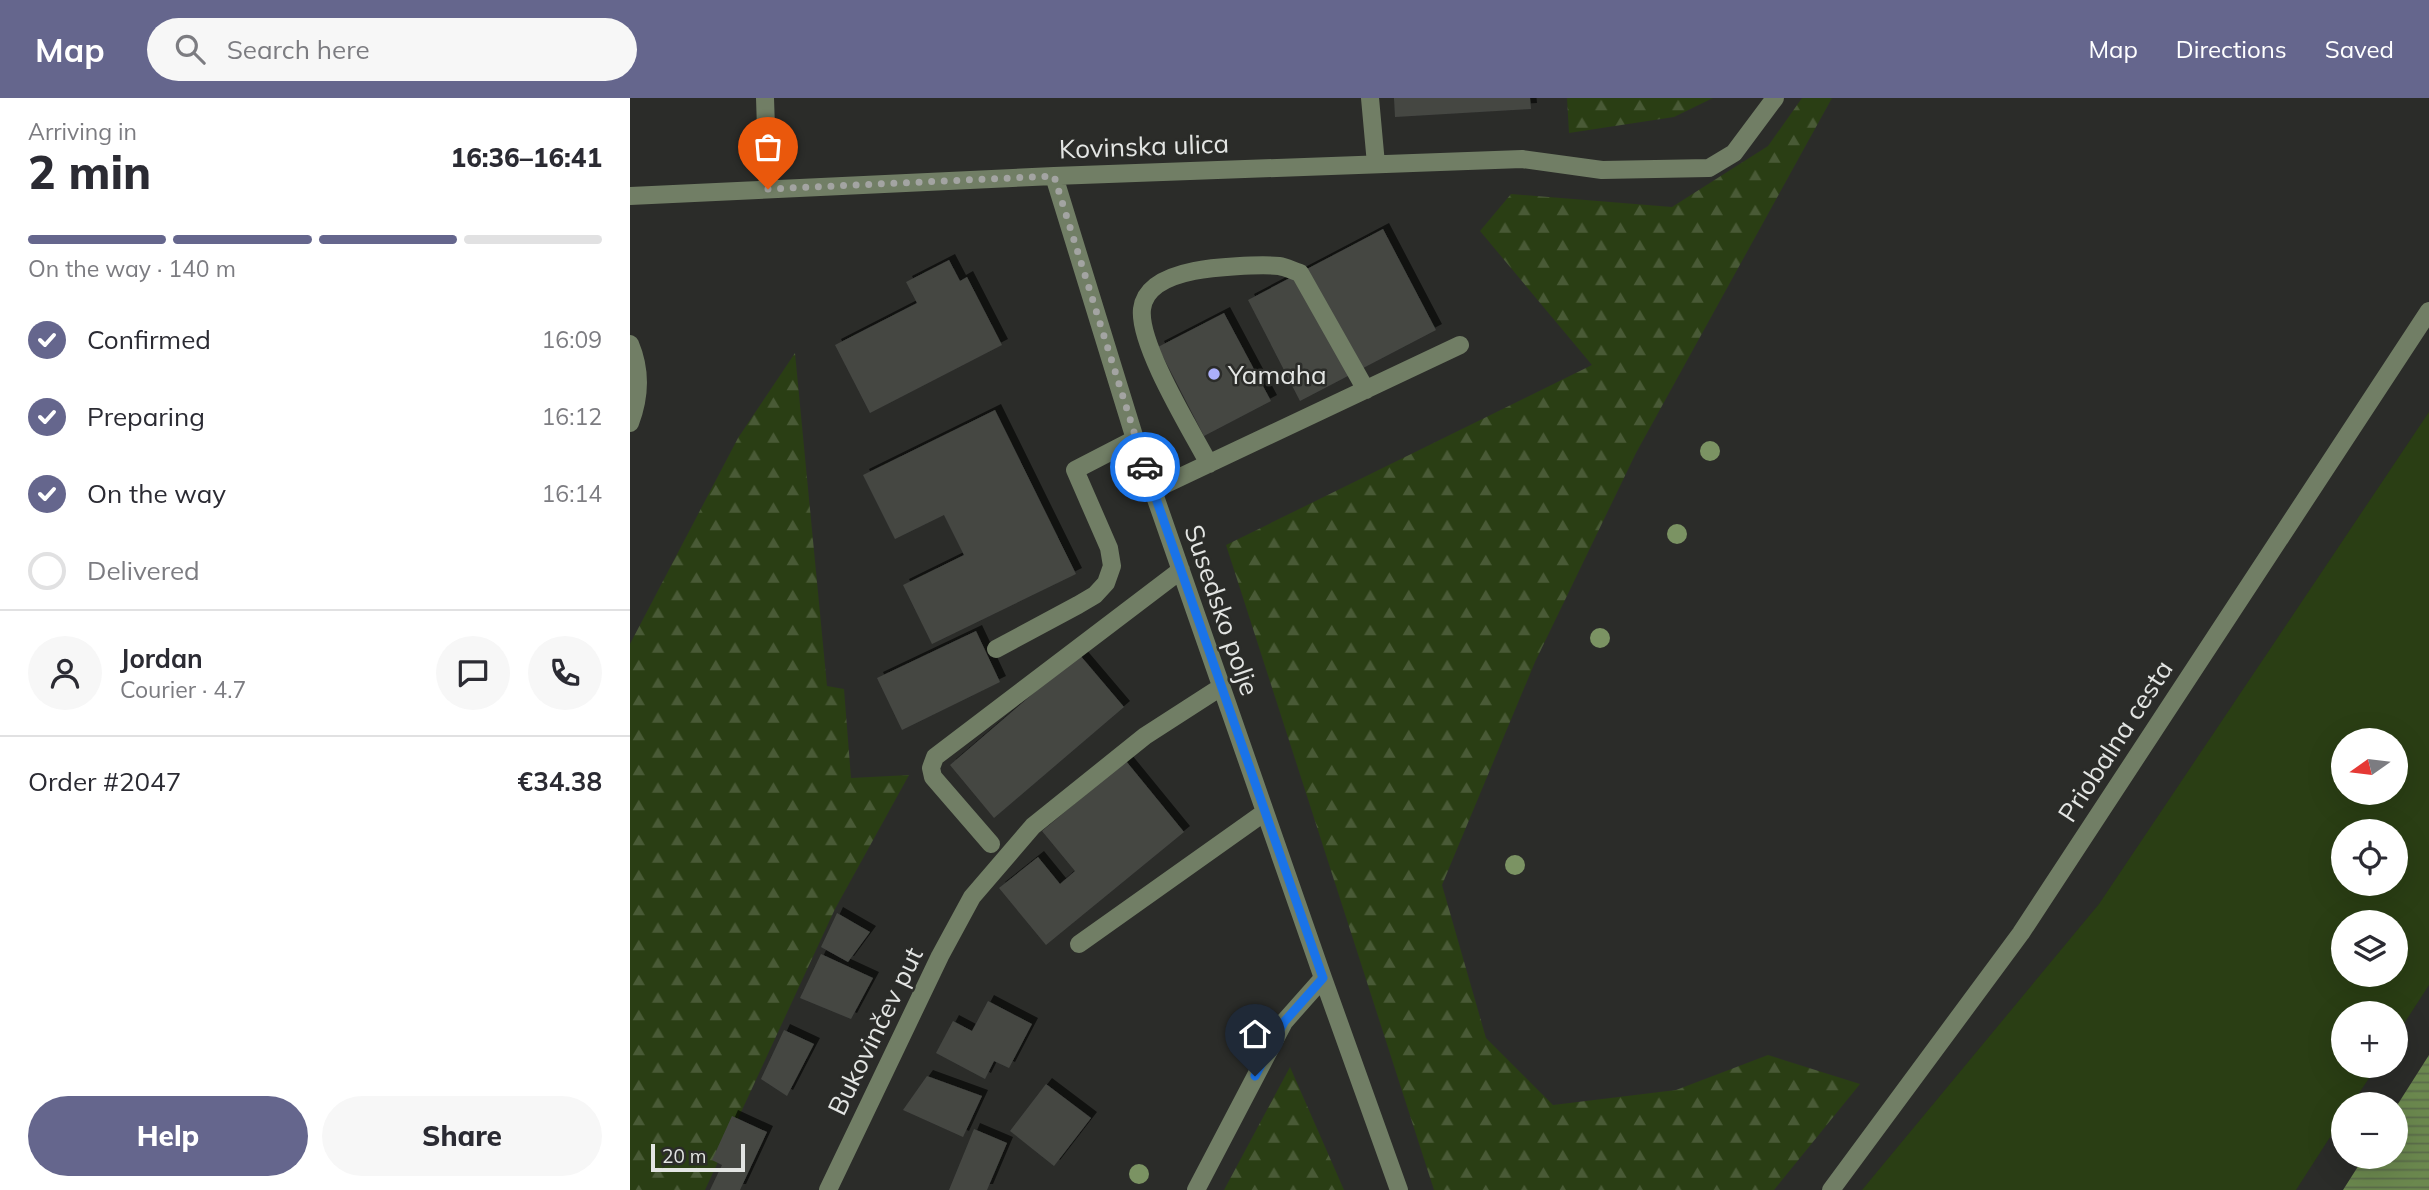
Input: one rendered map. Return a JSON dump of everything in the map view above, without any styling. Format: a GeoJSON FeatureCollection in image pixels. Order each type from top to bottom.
{"type":"FeatureCollection","features":[{"type":"Feature","properties":{"kind":"street"},"geometry":{"type":"LineString","coordinates":[[765,98],[768,189]]}},
{"type":"Feature","properties":{"kind":"street"},"geometry":{"type":"LineString","coordinates":[[1370,98],[1376,164]]}},
{"type":"Feature","properties":{"kind":"street","name":"Kovinska ulica"},"geometry":{"type":"LineString","coordinates":[[630,196],[1054,176],[1522,159],[1601,170],[1710,168],[1734,153],[1775,98]]}},
{"type":"Feature","properties":{"kind":"street","name":"Susedsko polje"},"geometry":{"type":"LineString","coordinates":[[1054,176],[1135,439],[1399,1190]]}},
{"type":"Feature","properties":{"kind":"street"},"geometry":{"type":"LineString","coordinates":[[1209,464],[1155,361],[1143,331],[1142,307],[1149,292],[1171,276],[1201,270],[1281,266],[1300,273],[1366,390]]}},
{"type":"Feature","properties":{"kind":"street","name":"Priobalna cesta"},"geometry":{"type":"LineString","coordinates":[[1831,1190],[2021,933],[2429,311]]}},
{"type":"Feature","properties":{"kind":"street"},"geometry":{"type":"LineString","coordinates":[[630,345],[638,364],[636,406],[630,423]]}},
{"type":"Feature","properties":{"kind":"street"},"geometry":{"type":"LineString","coordinates":[[1153,490],[1460,345]]}},
{"type":"Feature","properties":{"kind":"street"},"geometry":{"type":"LineString","coordinates":[[996,649],[1087,600],[1106,583],[1112,566],[1109,548],[1074,470],[1135,439]]}},
{"type":"Feature","properties":{"kind":"street"},"geometry":{"type":"LineString","coordinates":[[990,844],[933,777],[931,768],[936,757],[1181,570]]}},
{"type":"Feature","properties":{"kind":"street","name":"Bukovinčev put"},"geometry":{"type":"LineString","coordinates":[[828,1190],[940,956],[972,897],[1033,826],[1145,736],[1221,687]]}},
{"type":"Feature","properties":{"kind":"street"},"geometry":{"type":"LineString","coordinates":[[1079,944],[1265,812]]}},
{"type":"Feature","properties":{"kind":"street"},"geometry":{"type":"LineString","coordinates":[[1196,1190],[1284,1022],[1323,978]]}},
{"type":"Feature","properties":{"kind":"green space"},"geometry":{"type":"Polygon","coordinates":[[[1567,98],[1713,98],[1674,117],[1569,133],[1567,98]]]}},
{"type":"Feature","properties":{"kind":"green space"},"geometry":{"type":"Polygon","coordinates":[[[1802,98],[1832,98],[1636,453],[1535,662],[1442,885],[1486,1038],[1553,1105],[1676,1090],[1768,1055],[1860,1084],[1774,1190],[1434,1190],[1226,545],[1592,365],[1480,231],[1511,194],[1672,207],[1768,146],[1802,98]]]}},
{"type":"Feature","properties":{"kind":"green space"},"geometry":{"type":"Polygon","coordinates":[[[795,353],[827,686],[844,689],[851,778],[909,775],[835,909],[705,1190],[630,1190],[630,644],[738,438],[795,353]]]}},
{"type":"Feature","properties":{"kind":"green space"},"geometry":{"type":"Polygon","coordinates":[[[2429,412],[2429,985],[2408,1017],[2408,1001],[2331,1001],[2331,1078],[2369,1078],[2360,1092],[2331,1092],[2331,1136],[2296,1190],[1862,1190],[2099,904],[2429,412]]]}},
{"type":"Feature","properties":{"kind":"green space"},"geometry":{"type":"Polygon","coordinates":[[[1290,1067],[1344,1190],[1224,1190],[1290,1067]]]}},
{"type":"Feature","properties":{"kind":"shaded area"},"geometry":{"type":"Polygon","coordinates":[[[2429,1055],[2429,1190],[2343,1190],[2356,1169],[2408,1169],[2408,1092],[2406,1092],[2429,1055]]]}},
{"type":"Feature","properties":{"kind":"building"},"geometry":{"type":"Polygon","coordinates":[[[1394,98],[1530,98],[1531,109],[1395,117],[1394,98]]]}},
{"type":"Feature","properties":{"kind":"building"},"geometry":{"type":"Polygon","coordinates":[[[1383,229],[1436,330],[1300,401],[1248,300],[1383,229]]]}},
{"type":"Feature","properties":{"kind":"building"},"geometry":{"type":"Polygon","coordinates":[[[949,260],[960,281],[967,277],[1002,345],[870,413],[835,345],[917,303],[906,282],[949,260]]]}},
{"type":"Feature","properties":{"kind":"building","name":"Yamaha"},"geometry":{"type":"Polygon","coordinates":[[[1224,313],[1271,401],[1204,436],[1158,347],[1224,313]]]}},
{"type":"Feature","properties":{"kind":"building"},"geometry":{"type":"Polygon","coordinates":[[[995,410],[1076,574],[932,644],[903,585],[964,555],[944,515],[895,539],[863,475],[995,410]]]}},
{"type":"Feature","properties":{"kind":"building"},"geometry":{"type":"Polygon","coordinates":[[[976,631],[1000,682],[902,730],[877,678],[976,631]]]}},
{"type":"Feature","properties":{"kind":"building"},"geometry":{"type":"Polygon","coordinates":[[[1079,654],[1124,707],[994,818],[950,765],[1079,654]]]}},
{"type":"Feature","properties":{"kind":"building"},"geometry":{"type":"Polygon","coordinates":[[[1126,761],[1184,832],[1046,945],[999,888],[1038,857],[1060,884],[1075,871],[1042,831],[1126,761]]]}},
{"type":"Feature","properties":{"kind":"building"},"geometry":{"type":"Polygon","coordinates":[[[837,913],[870,932],[848,962],[821,947],[837,913]]]}},
{"type":"Feature","properties":{"kind":"building"},"geometry":{"type":"Polygon","coordinates":[[[821,954],[873,978],[851,1019],[800,998],[821,954]]]}},
{"type":"Feature","properties":{"kind":"building"},"geometry":{"type":"Polygon","coordinates":[[[988,1001],[1032,1024],[1009,1068],[994,1061],[985,1079],[936,1053],[953,1021],[972,1031],[988,1001]]]}},
{"type":"Feature","properties":{"kind":"building"},"geometry":{"type":"Polygon","coordinates":[[[784,1030],[814,1044],[787,1096],[761,1079],[784,1030]]]}},
{"type":"Feature","properties":{"kind":"building"},"geometry":{"type":"Polygon","coordinates":[[[927,1076],[982,1096],[963,1137],[903,1110],[927,1076]]]}},
{"type":"Feature","properties":{"kind":"building"},"geometry":{"type":"Polygon","coordinates":[[[1046,1084],[1091,1118],[1054,1166],[1010,1131],[1046,1084]]]}},
{"type":"Feature","properties":{"kind":"building"},"geometry":{"type":"Polygon","coordinates":[[[732,1116],[767,1132],[740,1190],[710,1190],[722,1165],[712,1160],[732,1116]]]}},
{"type":"Feature","properties":{"kind":"building"},"geometry":{"type":"Polygon","coordinates":[[[974,1129],[1007,1143],[987,1190],[949,1190],[974,1129]]]}},
{"type":"Feature","properties":{"kind":"way so far"},"geometry":{"type":"LineString","coordinates":[[768,189],[1054,176],[1145,467]]}},
{"type":"Feature","properties":{"kind":"place","name":"Yamaha"},"geometry":{"type":"Point","coordinates":[1214,374]}},
{"type":"Feature","properties":{"kind":"route"},"geometry":{"type":"LineString","coordinates":[[1145,467],[1323,978],[1284,1022],[1255,1076]]}}]}
